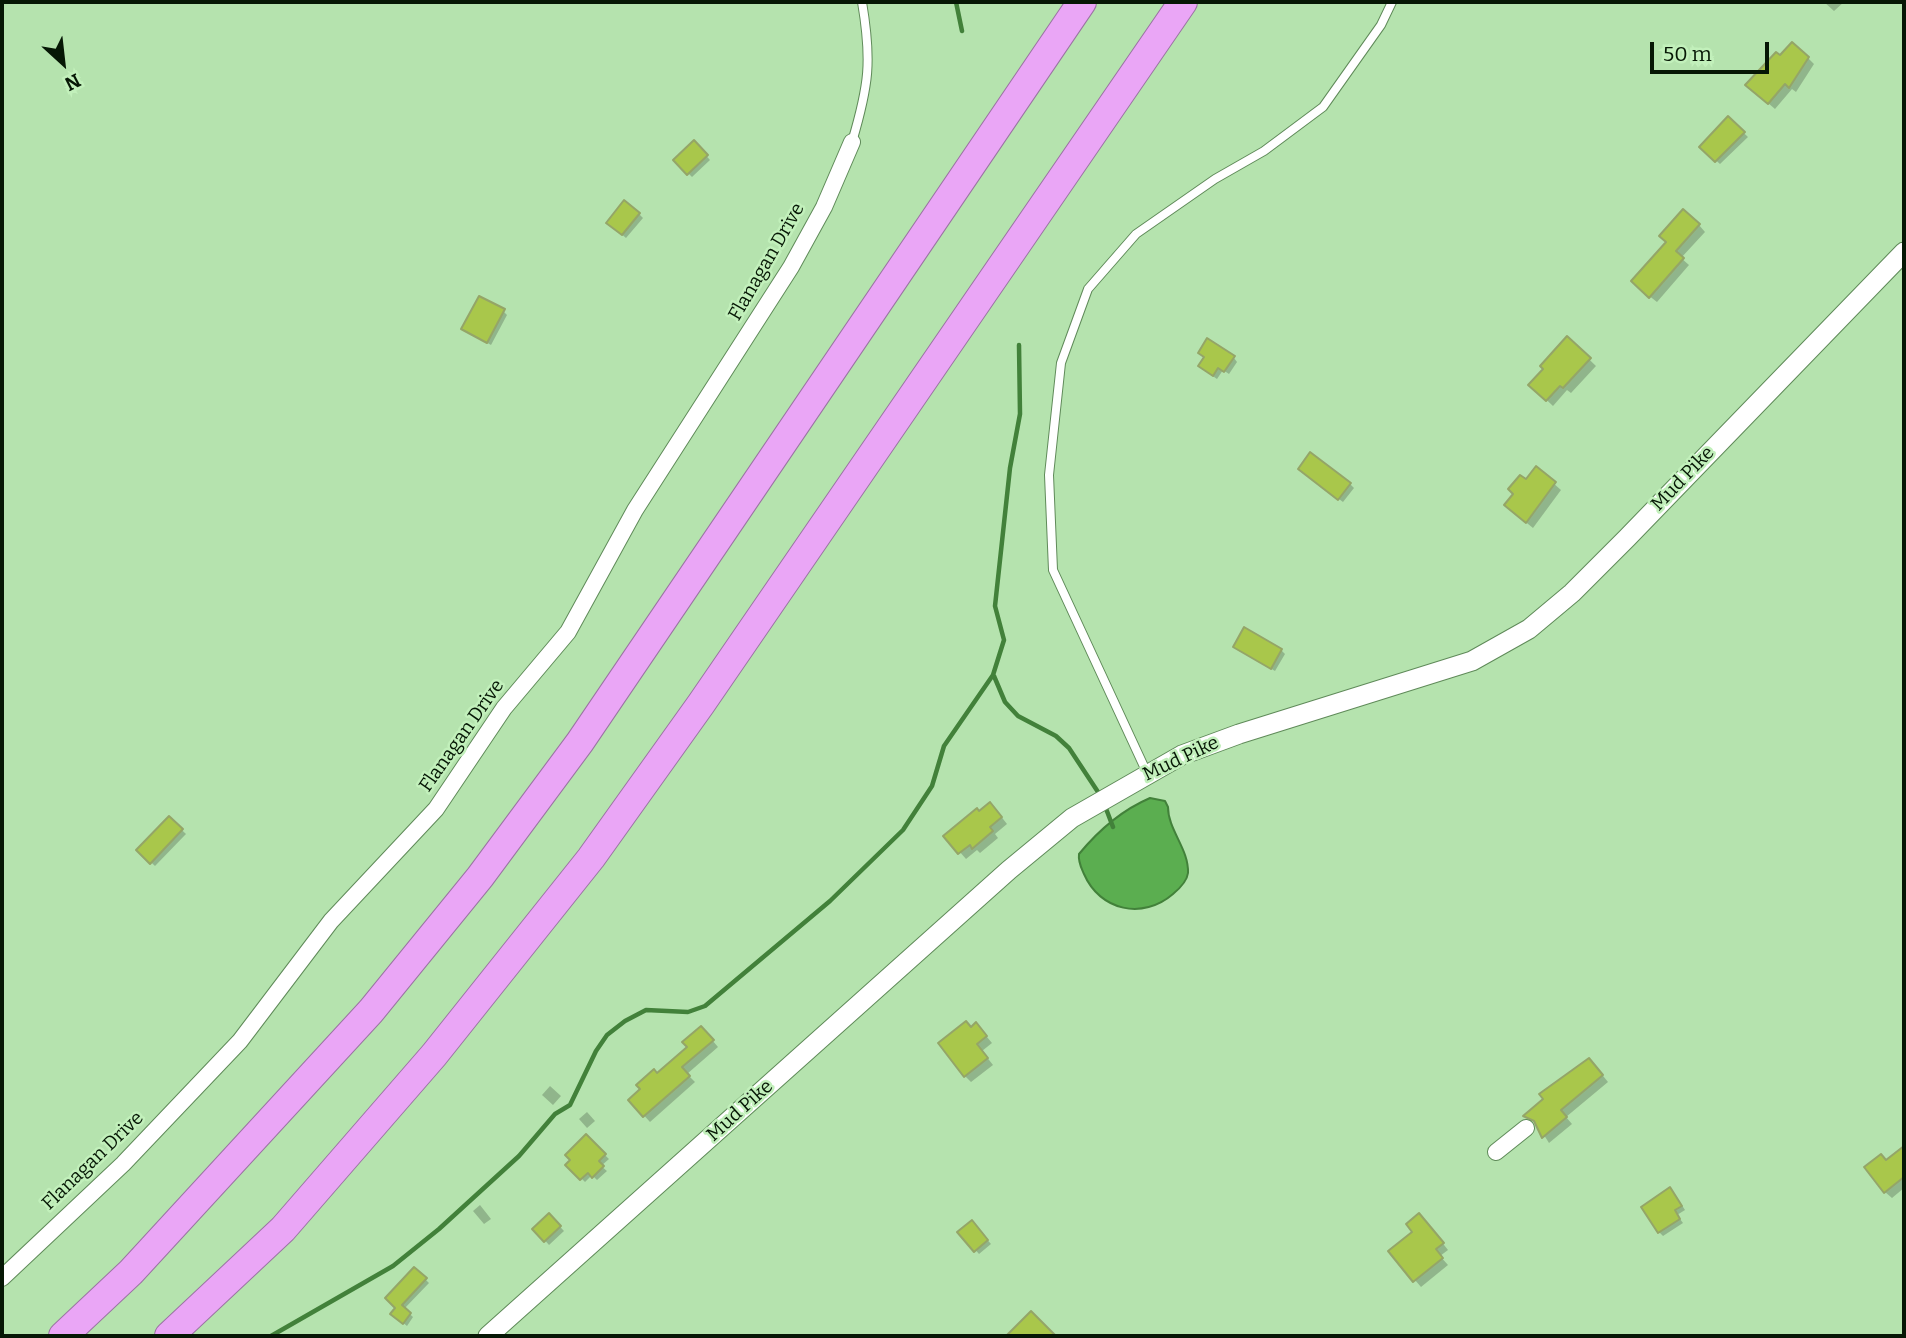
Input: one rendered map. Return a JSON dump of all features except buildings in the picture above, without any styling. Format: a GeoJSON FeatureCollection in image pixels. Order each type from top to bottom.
{"type":"FeatureCollection","features":[{"type":"Feature","properties":{"kind":"highway"},"geometry":{"type":"LineString","coordinates":[[63,1336],[131,1272],[372,1011],[480,877],[580,743],[1082,2]]}},
{"type":"Feature","properties":{"kind":"highway"},"geometry":{"type":"LineString","coordinates":[[169,1336],[283,1228],[434,1055],[591,858],[708,693],[1183,2]]}},
{"type":"Feature","properties":{"kind":"street","name":"Flanagan Drive"},"geometry":{"type":"LineString","coordinates":[[2,1278],[123,1164],[240,1041],[331,921],[436,809],[504,708],[568,632],[635,510],[791,267],[824,207],[852,142]]}},
{"type":"Feature","properties":{"kind":"street","name":"Mud Pike"},"geometry":{"type":"LineString","coordinates":[[488,1336],[1009,870],[1072,818],[1182,755],[1239,734],[1472,661],[1529,629],[1572,593],[1627,538],[1904,252]]}},
{"type":"Feature","properties":{"kind":"street"},"geometry":{"type":"LineString","coordinates":[[1496,1152],[1526,1128]]}},
{"type":"Feature","properties":{"kind":"lane"},"geometry":{"type":"LineString","coordinates":[[852,142],[866,96],[870,48],[862,2]]}},
{"type":"Feature","properties":{"kind":"lane"},"geometry":{"type":"LineString","coordinates":[[1147,773],[1054,570],[1049,475],[1062,363],[1088,289],[1136,234],[1215,179],[1264,151],[1323,107],[1381,25],[1392,2]]}},
{"type":"Feature","properties":{"kind":"shaded area"},"geometry":{"type":"Polygon","coordinates":[[[1150,798],[1165,801],[1171,824],[1185,856],[1188,873],[1180,888],[1161,902],[1149,907],[1123,908],[1100,896],[1091,887],[1081,867],[1079,854],[1111,822],[1150,798]]]}},
{"type":"Feature","properties":{"kind":"waterway"},"geometry":{"type":"LineString","coordinates":[[956,2],[962,31]]}},
{"type":"Feature","properties":{"kind":"waterway"},"geometry":{"type":"LineString","coordinates":[[271,1336],[393,1266],[439,1229],[519,1156],[555,1114],[570,1105],[596,1051],[607,1035],[646,1010],[688,1012],[705,1006],[830,901],[903,830],[932,786],[944,746],[993,675],[1004,640],[995,606],[1010,468],[1020,414],[1019,345]]}},
{"type":"Feature","properties":{"kind":"waterway"},"geometry":{"type":"LineString","coordinates":[[994,676],[1005,702],[1018,716],[1056,736],[1069,748],[1100,795]]}},
{"type":"Feature","properties":{"kind":"waterway"},"geometry":{"type":"LineString","coordinates":[[1105,806],[1113,827]]}}]}
